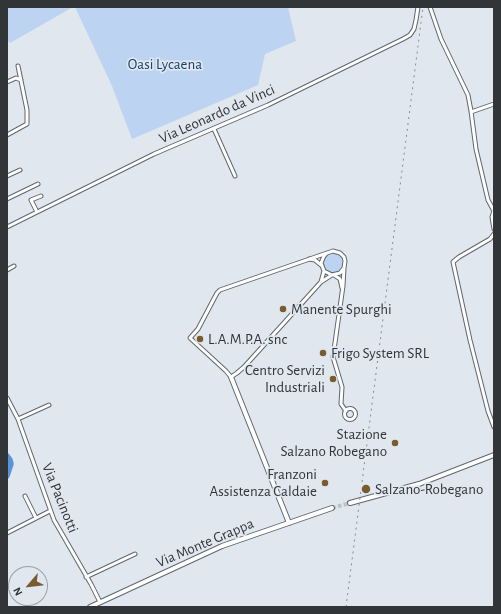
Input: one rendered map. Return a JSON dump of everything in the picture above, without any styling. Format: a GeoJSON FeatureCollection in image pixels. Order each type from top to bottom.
{"type":"FeatureCollection","features":[{"type":"Feature","properties":{"kind":"street","name":"Via Leonardo da Vinci"},"geometry":{"type":"LineString","coordinates":[[7,226],[154,154],[268,105],[403,39],[410,35],[414,28],[418,7]]}},
{"type":"Feature","properties":{"kind":"street"},"geometry":{"type":"LineString","coordinates":[[431,8],[441,39],[466,90],[486,194],[489,204],[494,211],[492,217],[494,229]]}},
{"type":"Feature","properties":{"kind":"street"},"geometry":{"type":"LineString","coordinates":[[7,135],[27,124],[27,110],[18,66]]}},
{"type":"Feature","properties":{"kind":"street"},"geometry":{"type":"LineString","coordinates":[[7,82],[16,78],[21,80]]}},
{"type":"Feature","properties":{"kind":"street"},"geometry":{"type":"LineString","coordinates":[[471,112],[494,104]]}},
{"type":"Feature","properties":{"kind":"street"},"geometry":{"type":"LineString","coordinates":[[214,128],[235,176]]}},
{"type":"Feature","properties":{"kind":"street"},"geometry":{"type":"LineString","coordinates":[[7,176],[20,170]]}},
{"type":"Feature","properties":{"kind":"street"},"geometry":{"type":"LineString","coordinates":[[7,199],[38,184]]}},
{"type":"Feature","properties":{"kind":"street"},"geometry":{"type":"LineString","coordinates":[[37,212],[32,200],[41,196]]}},
{"type":"Feature","properties":{"kind":"street"},"geometry":{"type":"LineString","coordinates":[[494,234],[490,239],[457,258],[453,262],[470,340],[488,411],[494,427]]}},
{"type":"Feature","properties":{"kind":"street"},"geometry":{"type":"LineString","coordinates":[[289,522],[231,377],[226,370],[190,338],[198,329],[217,293],[220,290],[333,251],[342,255],[345,261],[333,357],[342,387],[341,404],[346,411]]}},
{"type":"Feature","properties":{"kind":"street"},"geometry":{"type":"LineString","coordinates":[[321,282],[324,271],[322,258],[327,253]]}},
{"type":"Feature","properties":{"kind":"street"},"geometry":{"type":"LineString","coordinates":[[309,259],[315,260],[322,265]]}},
{"type":"Feature","properties":{"kind":"street"},"geometry":{"type":"LineString","coordinates":[[7,270],[14,266]]}},
{"type":"Feature","properties":{"kind":"street"},"geometry":{"type":"LineString","coordinates":[[231,377],[244,367],[321,282],[340,273],[344,268]]}},
{"type":"Feature","properties":{"kind":"street"},"geometry":{"type":"LineString","coordinates":[[324,271],[340,279],[342,290]]}},
{"type":"Feature","properties":{"kind":"street","name":"Via Pacinotti"},"geometry":{"type":"LineString","coordinates":[[7,398],[18,420],[56,525],[86,577],[99,604]]}},
{"type":"Feature","properties":{"kind":"street"},"geometry":{"type":"LineString","coordinates":[[18,420],[49,405]]}},
{"type":"Feature","properties":{"kind":"street"},"geometry":{"type":"LineString","coordinates":[[350,503],[419,484],[494,455]]}},
{"type":"Feature","properties":{"kind":"street"},"geometry":{"type":"LineString","coordinates":[[25,496],[36,518]]}},
{"type":"Feature","properties":{"kind":"street","name":"Via Monte Grappa"},"geometry":{"type":"LineString","coordinates":[[90,607],[206,552],[332,508]]}},
{"type":"Feature","properties":{"kind":"street"},"geometry":{"type":"LineString","coordinates":[[7,533],[50,510]]}},
{"type":"Feature","properties":{"kind":"street"},"geometry":{"type":"LineString","coordinates":[[86,577],[135,554]]}},
{"type":"Feature","properties":{"kind":"green space"},"geometry":{"type":"Polygon","coordinates":[[[7,7],[73,7],[10,43],[7,40],[7,7]]]}},
{"type":"Feature","properties":{"kind":"green space","name":"Oasi Lycaena"},"geometry":{"type":"Polygon","coordinates":[[[75,7],[288,7],[296,41],[265,54],[258,85],[132,139],[112,86],[75,7]]]}},
{"type":"Feature","properties":{"kind":"green space"},"geometry":{"type":"Polygon","coordinates":[[[333,253],[340,256],[343,263],[340,270],[333,273],[326,270],[323,263],[326,256],[333,253]]]}},
{"type":"Feature","properties":{"kind":"waterway"},"geometry":{"type":"LineString","coordinates":[[7,456],[11,464],[7,476]]}},
{"type":"Feature","properties":{"kind":"tunnel"},"geometry":{"type":"LineString","coordinates":[[332,508],[350,503]]}},
{"type":"Feature","properties":{"kind":"railway"},"geometry":{"type":"LineString","coordinates":[[346,607],[423,7]]}},
{"type":"Feature","properties":{"kind":"place","name":"Manente Spurghi"},"geometry":{"type":"Point","coordinates":[283,309]}},
{"type":"Feature","properties":{"kind":"place","name":"L.A.M.P.A. snc"},"geometry":{"type":"Point","coordinates":[200,339]}},
{"type":"Feature","properties":{"kind":"place","name":"Frigo System SRL"},"geometry":{"type":"Point","coordinates":[323,353]}},
{"type":"Feature","properties":{"kind":"place","name":"Centro Servizi Industriali"},"geometry":{"type":"Point","coordinates":[333,379]}},
{"type":"Feature","properties":{"kind":"place","name":"Stazione Salzano Robegano"},"geometry":{"type":"Point","coordinates":[395,443]}},
{"type":"Feature","properties":{"kind":"place","name":"Franzoni Assistenza Caldaie"},"geometry":{"type":"Point","coordinates":[325,483]}},
{"type":"Feature","properties":{"kind":"place","name":"Salzano-Robegano"},"geometry":{"type":"Point","coordinates":[366,489]}}]}
